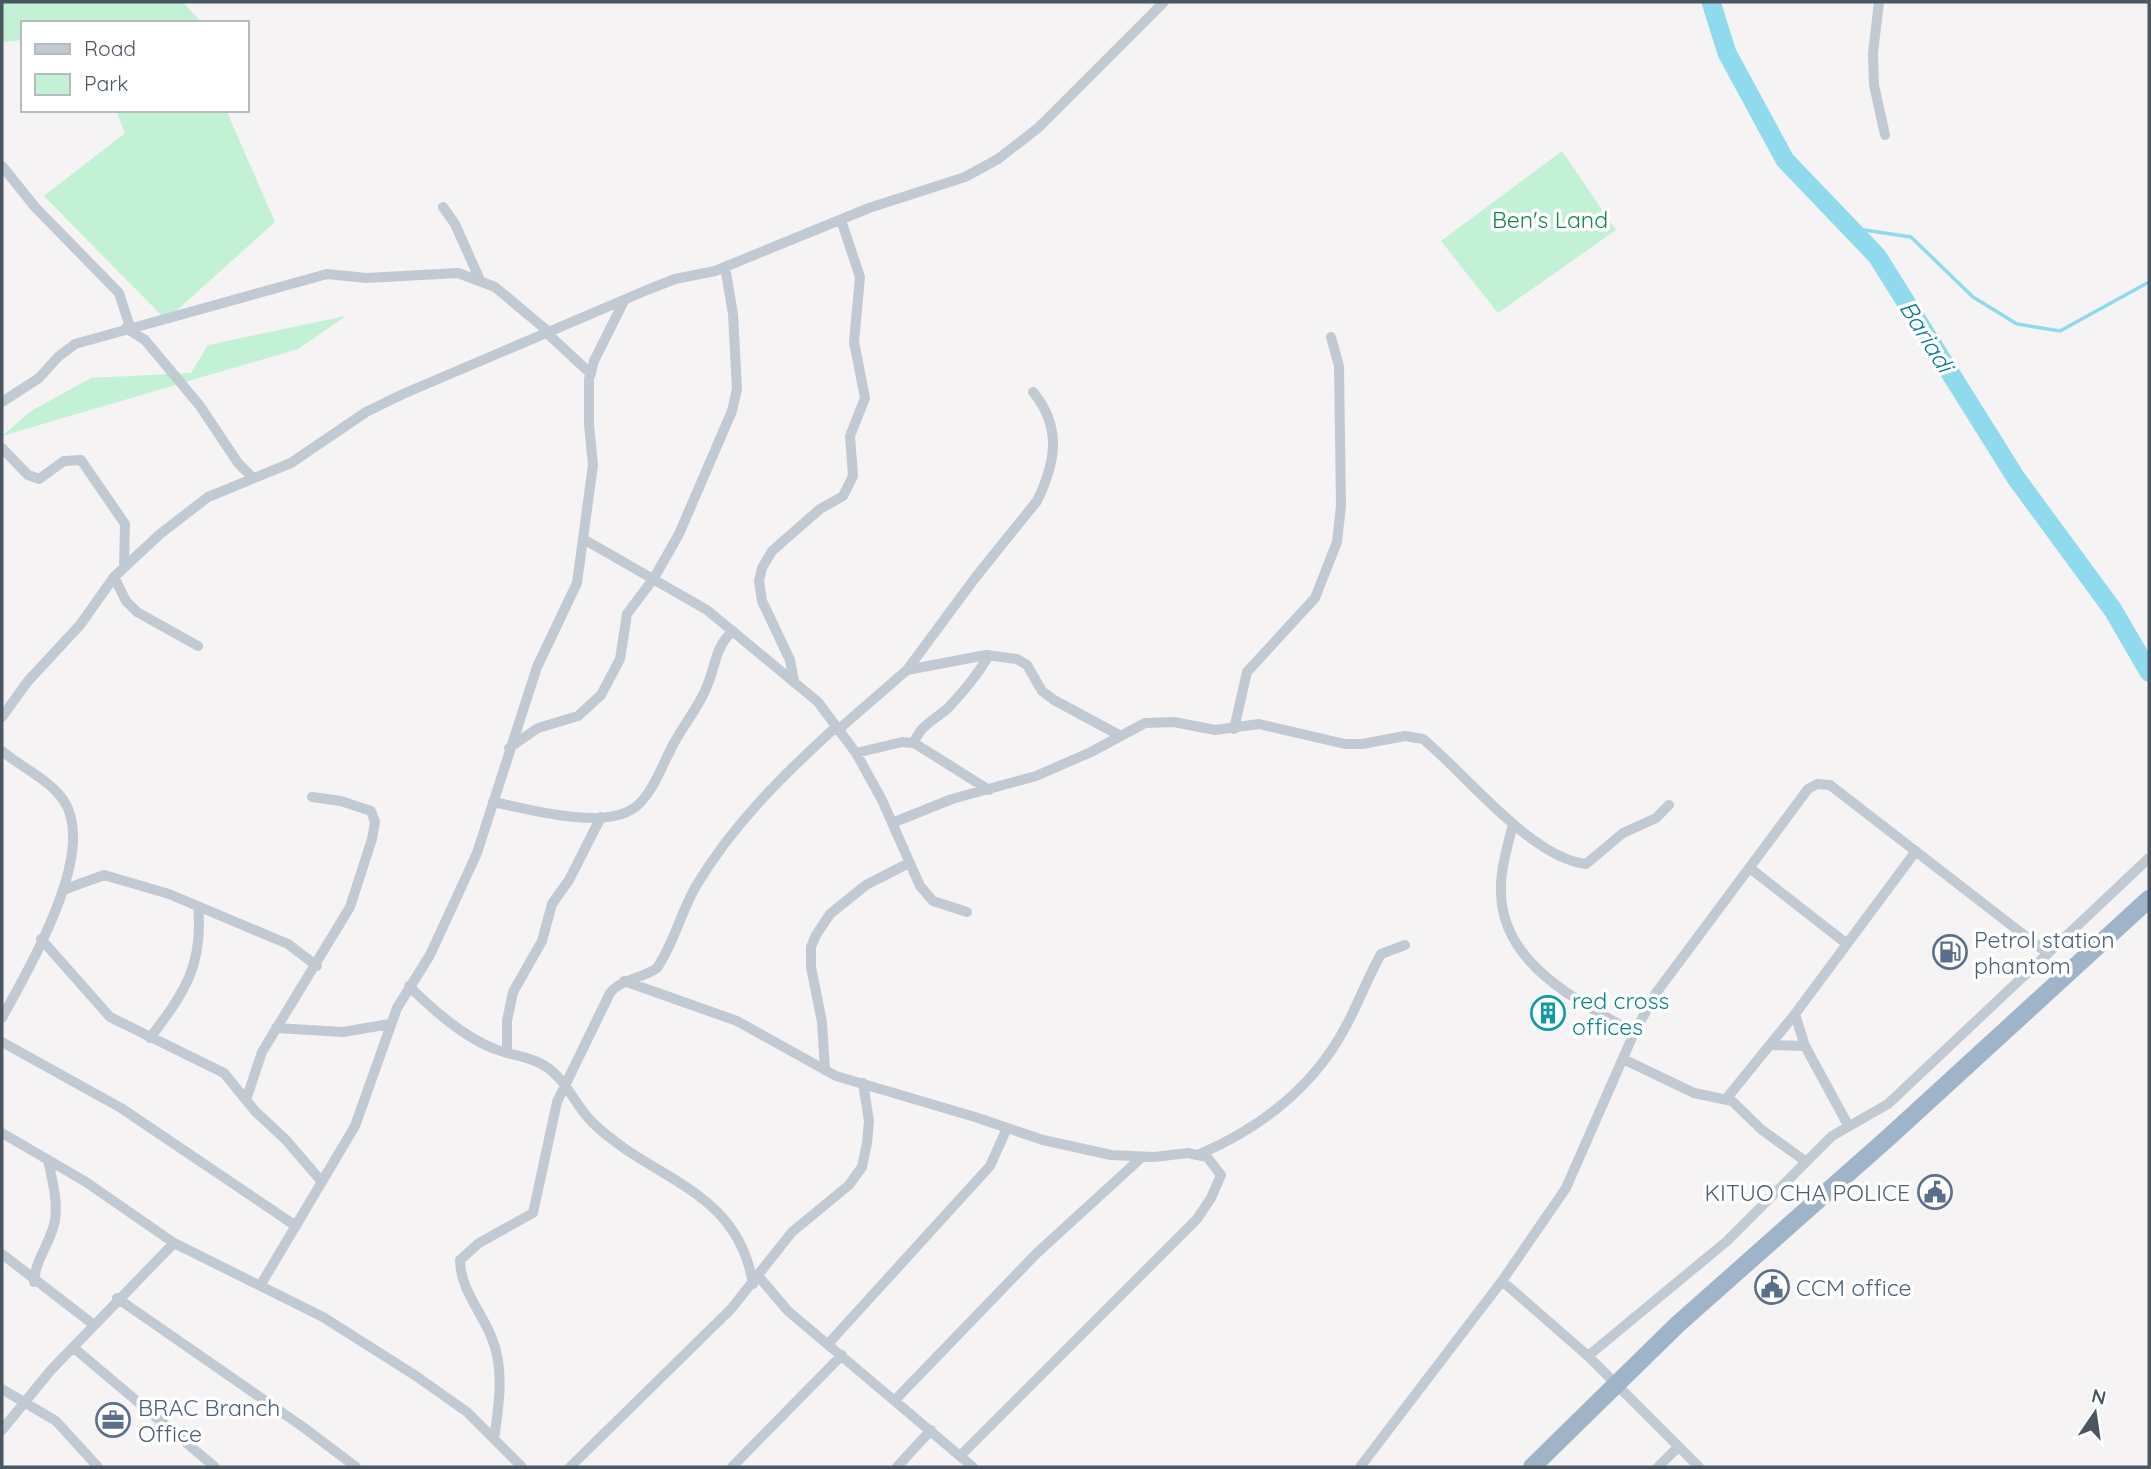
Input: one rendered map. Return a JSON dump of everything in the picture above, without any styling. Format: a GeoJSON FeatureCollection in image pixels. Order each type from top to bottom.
{"type":"FeatureCollection","features":[{"type":"Feature","properties":{"kind":"highway"},"geometry":{"type":"LineString","coordinates":[[1532,1467],[1678,1324],[1889,1137],[2149,899]]}},
{"type":"Feature","properties":{"kind":"street"},"geometry":{"type":"LineString","coordinates":[[2,717],[28,681],[80,625],[124,566],[208,497],[290,463],[366,412],[391,400],[675,279],[725,267],[841,220],[965,177],[998,159],[1038,128],[1164,2]]}},
{"type":"Feature","properties":{"kind":"street"},"geometry":{"type":"LineString","coordinates":[[1879,2],[1873,53],[1874,85],[1885,135]]}},
{"type":"Feature","properties":{"kind":"street"},"geometry":{"type":"LineString","coordinates":[[2,166],[34,207],[119,293],[128,327],[145,341],[200,406],[238,463],[253,478]]}},
{"type":"Feature","properties":{"kind":"street"},"geometry":{"type":"LineString","coordinates":[[443,207],[455,224],[480,281]]}},
{"type":"Feature","properties":{"kind":"street"},"geometry":{"type":"LineString","coordinates":[[794,681],[790,660],[762,601],[759,580],[762,568],[772,551],[820,509],[843,496],[853,476],[850,436],[864,398],[854,342],[860,277],[841,220]]}},
{"type":"Feature","properties":{"kind":"street"},"geometry":{"type":"LineString","coordinates":[[509,748],[525,734],[578,716],[592,706],[620,659],[627,614],[654,578],[679,534],[732,411],[737,388],[725,267]]}},
{"type":"Feature","properties":{"kind":"street"},"geometry":{"type":"LineString","coordinates":[[2,402],[39,378],[65,350],[128,327],[327,274],[366,278],[458,273],[480,281],[520,306],[591,374]]}},
{"type":"Feature","properties":{"kind":"street"},"geometry":{"type":"LineString","coordinates":[[260,1286],[323,1182],[362,1109],[390,1024],[440,934],[477,853],[537,667],[577,583],[585,540],[593,465],[589,425],[591,374],[624,301]]}},
{"type":"Feature","properties":{"kind":"street"},"geometry":{"type":"LineString","coordinates":[[1234,729],[1247,672],[1315,598],[1337,542],[1341,506],[1339,366],[1331,337]]}},
{"type":"Feature","properties":{"kind":"street"},"geometry":{"type":"LineString","coordinates":[[494,1439],[499,1406],[497,1354],[460,1277],[460,1260],[480,1243],[533,1213],[539,1194],[550,1125],[565,1084],[610,993],[624,981],[647,975],[657,968],[696,887],[730,835],[772,788],[838,727],[907,670],[975,578],[1037,501],[1044,486],[1053,430],[1045,406],[1033,392]]}},
{"type":"Feature","properties":{"kind":"street"},"geometry":{"type":"LineString","coordinates":[[2,448],[28,475],[37,479],[70,458],[81,460],[125,524],[124,566]]}},
{"type":"Feature","properties":{"kind":"street"},"geometry":{"type":"LineString","coordinates":[[585,540],[707,610],[818,702],[856,753],[920,886],[933,901],[967,912]]}},
{"type":"Feature","properties":{"kind":"street"},"geometry":{"type":"LineString","coordinates":[[114,577],[126,601],[137,612],[198,646]]}},
{"type":"Feature","properties":{"kind":"street"},"geometry":{"type":"LineString","coordinates":[[493,802],[558,816],[601,817],[629,812],[651,790],[678,735],[705,692],[717,649],[733,631]]}},
{"type":"Feature","properties":{"kind":"street"},"geometry":{"type":"LineString","coordinates":[[907,670],[989,655],[1017,659],[1027,664],[1042,691],[1075,713],[1119,735]]}},
{"type":"Feature","properties":{"kind":"street"},"geometry":{"type":"LineString","coordinates":[[914,743],[926,724],[971,685],[989,655]]}},
{"type":"Feature","properties":{"kind":"street"},"geometry":{"type":"LineString","coordinates":[[892,823],[952,799],[1036,776],[1091,752],[1144,723],[1161,722],[1215,730],[1268,725],[1345,744],[1362,744],[1405,736],[1423,739],[1513,824],[1558,857],[1586,864],[1623,833],[1656,818],[1669,805]]}},
{"type":"Feature","properties":{"kind":"street"},"geometry":{"type":"LineString","coordinates":[[856,753],[902,742],[914,743],[989,789]]}},
{"type":"Feature","properties":{"kind":"street"},"geometry":{"type":"LineString","coordinates":[[2,751],[47,783],[63,799],[73,820],[75,842],[63,890],[2,1018]]}},
{"type":"Feature","properties":{"kind":"street"},"geometry":{"type":"LineString","coordinates":[[1360,1467],[1502,1281],[1576,1171],[1634,1033],[1656,993],[1808,789],[1817,784],[1830,785],[2046,952]]}},
{"type":"Feature","properties":{"kind":"street"},"geometry":{"type":"LineString","coordinates":[[246,1100],[262,1052],[350,907],[375,821],[371,811],[312,797]]}},
{"type":"Feature","properties":{"kind":"street"},"geometry":{"type":"LineString","coordinates":[[508,1053],[507,1021],[513,992],[520,975],[542,941],[552,904],[569,880],[601,817]]}},
{"type":"Feature","properties":{"kind":"street"},"geometry":{"type":"LineString","coordinates":[[1513,824],[1500,888],[1505,923],[1511,938],[1532,963],[1556,985],[1634,1033]]}},
{"type":"Feature","properties":{"kind":"street"},"geometry":{"type":"LineString","coordinates":[[1726,1099],[1795,1014],[1916,851]]}},
{"type":"Feature","properties":{"kind":"street"},"geometry":{"type":"LineString","coordinates":[[1588,1356],[1727,1241],[1805,1161],[1848,1125],[1888,1104],[2046,952],[2149,858]]}},
{"type":"Feature","properties":{"kind":"street"},"geometry":{"type":"LineString","coordinates":[[825,1070],[822,1022],[811,967],[811,947],[830,914],[866,885],[909,863]]}},
{"type":"Feature","properties":{"kind":"street"},"geometry":{"type":"LineString","coordinates":[[1751,869],[1847,944]]}},
{"type":"Feature","properties":{"kind":"street"},"geometry":{"type":"LineString","coordinates":[[63,890],[104,875],[198,906],[288,944],[317,965]]}},
{"type":"Feature","properties":{"kind":"street"},"geometry":{"type":"LineString","coordinates":[[150,1038],[171,1012],[198,956],[198,906]]}},
{"type":"Feature","properties":{"kind":"street"},"geometry":{"type":"LineString","coordinates":[[41,939],[110,1017],[223,1073],[323,1182]]}},
{"type":"Feature","properties":{"kind":"street"},"geometry":{"type":"LineString","coordinates":[[624,981],[737,1021],[825,1070],[863,1083],[1082,1151],[1142,1157],[1200,1154],[1257,1126],[1294,1095],[1331,1052],[1381,954],[1405,945]]}},
{"type":"Feature","properties":{"kind":"street"},"geometry":{"type":"LineString","coordinates":[[409,986],[430,1007],[471,1036],[548,1068],[565,1084],[592,1123],[702,1196],[722,1214],[744,1249],[756,1280],[788,1311],[896,1399],[973,1467]]}},
{"type":"Feature","properties":{"kind":"street"},"geometry":{"type":"LineString","coordinates":[[1795,1014],[1805,1046],[1848,1125]]}},
{"type":"Feature","properties":{"kind":"street"},"geometry":{"type":"LineString","coordinates":[[276,1028],[343,1032],[390,1024]]}},
{"type":"Feature","properties":{"kind":"street"},"geometry":{"type":"LineString","coordinates":[[2,1042],[121,1108],[296,1226]]}},
{"type":"Feature","properties":{"kind":"street"},"geometry":{"type":"LineString","coordinates":[[1770,1045],[1805,1046]]}},
{"type":"Feature","properties":{"kind":"street"},"geometry":{"type":"LineString","coordinates":[[1623,1059],[1694,1093],[1726,1099],[1781,1146],[1805,1161]]}},
{"type":"Feature","properties":{"kind":"street"},"geometry":{"type":"LineString","coordinates":[[570,1467],[689,1353],[756,1280],[792,1232],[849,1185],[862,1167],[869,1121],[863,1083]]}},
{"type":"Feature","properties":{"kind":"street"},"geometry":{"type":"LineString","coordinates":[[828,1344],[990,1166],[1007,1128]]}},
{"type":"Feature","properties":{"kind":"street"},"geometry":{"type":"LineString","coordinates":[[2,1133],[119,1204],[174,1243],[323,1317],[416,1376],[467,1412],[522,1467]]}},
{"type":"Feature","properties":{"kind":"street"},"geometry":{"type":"LineString","coordinates":[[960,1456],[1197,1219],[1211,1198],[1221,1175],[1212,1160],[1200,1154]]}},
{"type":"Feature","properties":{"kind":"street"},"geometry":{"type":"LineString","coordinates":[[896,1399],[1037,1253],[1142,1157]]}},
{"type":"Feature","properties":{"kind":"street"},"geometry":{"type":"LineString","coordinates":[[34,1282],[35,1271],[55,1223],[56,1200],[48,1160]]}},
{"type":"Feature","properties":{"kind":"street"},"geometry":{"type":"LineString","coordinates":[[2,1430],[51,1370],[117,1298],[174,1243]]}},
{"type":"Feature","properties":{"kind":"street"},"geometry":{"type":"LineString","coordinates":[[2,1254],[34,1282],[73,1307],[94,1325]]}},
{"type":"Feature","properties":{"kind":"street"},"geometry":{"type":"LineString","coordinates":[[1502,1281],[1588,1356],[1699,1467]]}},
{"type":"Feature","properties":{"kind":"street"},"geometry":{"type":"LineString","coordinates":[[117,1298],[356,1467]]}},
{"type":"Feature","properties":{"kind":"street"},"geometry":{"type":"LineString","coordinates":[[74,1348],[215,1467]]}},
{"type":"Feature","properties":{"kind":"street"},"geometry":{"type":"LineString","coordinates":[[732,1467],[842,1355]]}},
{"type":"Feature","properties":{"kind":"street"},"geometry":{"type":"LineString","coordinates":[[2,1390],[56,1421],[98,1467]]}},
{"type":"Feature","properties":{"kind":"street"},"geometry":{"type":"LineString","coordinates":[[897,1467],[930,1430]]}},
{"type":"Feature","properties":{"kind":"street"},"geometry":{"type":"LineString","coordinates":[[1658,1467],[1678,1447]]}},
{"type":"Feature","properties":{"kind":"green space"},"geometry":{"type":"Polygon","coordinates":[[[2,2],[183,2],[200,21],[21,21],[21,40],[2,42],[2,2]]]}},
{"type":"Feature","properties":{"kind":"green space"},"geometry":{"type":"Polygon","coordinates":[[[117,112],[227,112],[275,222],[166,320],[44,196],[125,133],[117,112]]]}},
{"type":"Feature","properties":{"kind":"green space","name":"Ben's Land"},"geometry":{"type":"Polygon","coordinates":[[[1562,151],[1616,230],[1498,313],[1441,241],[1562,151]]]}},
{"type":"Feature","properties":{"kind":"green space"},"geometry":{"type":"Polygon","coordinates":[[[346,316],[298,349],[2,436],[31,411],[91,378],[191,373],[208,345],[346,316]]]}},
{"type":"Feature","properties":{"kind":"waterway","name":"Bariadi"},"geometry":{"type":"LineString","coordinates":[[1711,2],[1727,53],[1785,160],[1877,256],[2016,478],[2113,610],[2149,672]]}},
{"type":"Feature","properties":{"kind":"waterway"},"geometry":{"type":"LineString","coordinates":[[1851,228],[1911,237],[1973,297],[2017,324],[2060,331],[2149,282]]}},
{"type":"Feature","properties":{"kind":"place","name":"Petrol station phantom"},"geometry":{"type":"Point","coordinates":[1950,952]}},
{"type":"Feature","properties":{"kind":"place","name":"red cross offices"},"geometry":{"type":"Point","coordinates":[1548,1013]}},
{"type":"Feature","properties":{"kind":"place","name":"KITUO CHA POLICE"},"geometry":{"type":"Point","coordinates":[1935,1192]}},
{"type":"Feature","properties":{"kind":"place","name":"CCM office"},"geometry":{"type":"Point","coordinates":[1772,1287]}},
{"type":"Feature","properties":{"kind":"place","name":"BRAC Branch Office"},"geometry":{"type":"Point","coordinates":[113,1420]}}]}
